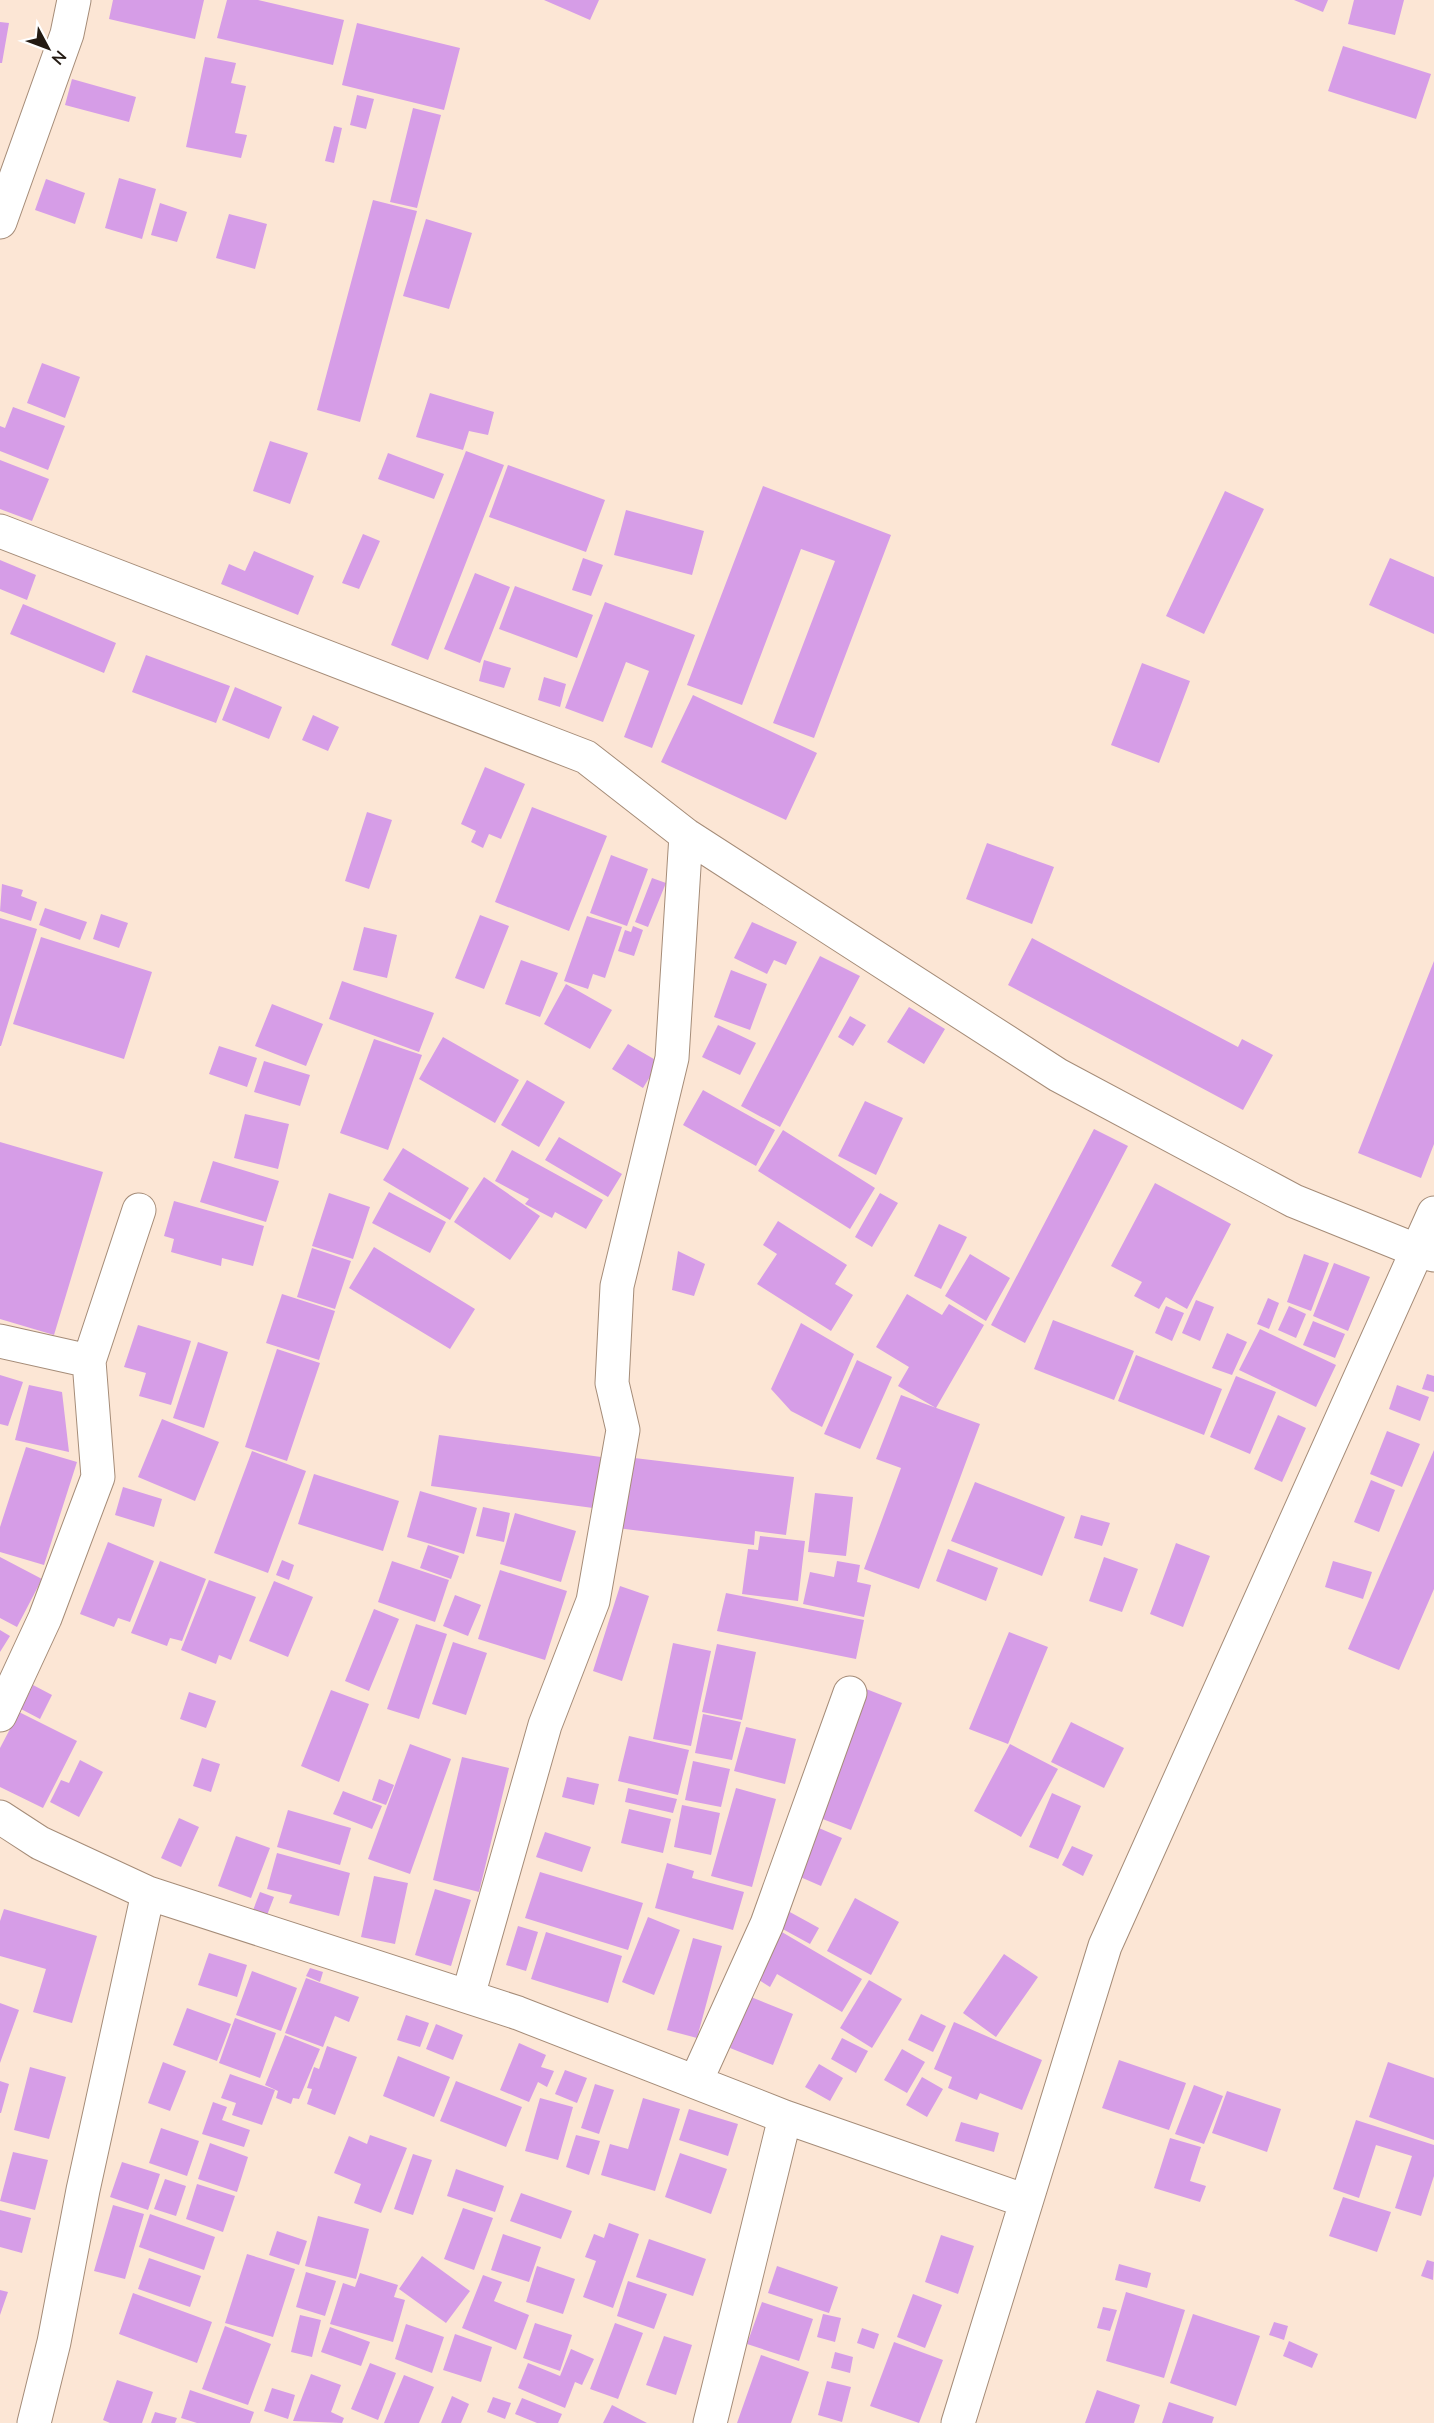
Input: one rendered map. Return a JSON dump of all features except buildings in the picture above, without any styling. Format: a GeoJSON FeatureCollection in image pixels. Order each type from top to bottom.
{"type":"FeatureCollection","features":[{"type":"Feature","properties":{"kind":"street"},"geometry":{"type":"LineString","coordinates":[[0,222],[67,34],[74,0]]}},
{"type":"Feature","properties":{"kind":"street"},"geometry":{"type":"LineString","coordinates":[[0,531],[586,757],[686,836],[1058,1075],[1294,1201],[1426,1253]]}},
{"type":"Feature","properties":{"kind":"street"},"geometry":{"type":"LineString","coordinates":[[468,1996],[545,1725],[593,1601],[623,1430],[612,1383],[617,1286],[672,1058],[686,836]]}},
{"type":"Feature","properties":{"kind":"street"},"geometry":{"type":"LineString","coordinates":[[0,1715],[45,1618],[98,1477],[89,1361],[139,1210]]}},
{"type":"Feature","properties":{"kind":"street"},"geometry":{"type":"LineString","coordinates":[[958,2423],[1105,1946],[1426,1253],[1434,1212]]}},
{"type":"Feature","properties":{"kind":"street"},"geometry":{"type":"LineString","coordinates":[[0,1341],[89,1361]]}},
{"type":"Feature","properties":{"kind":"street"},"geometry":{"type":"LineString","coordinates":[[696,2081],[767,1924],[850,1693]]}},
{"type":"Feature","properties":{"kind":"street"},"geometry":{"type":"LineString","coordinates":[[0,1817],[40,1843],[148,1893],[518,2013],[785,2117],[1026,2201]]}},
{"type":"Feature","properties":{"kind":"street"},"geometry":{"type":"LineString","coordinates":[[34,2423],[54,2342],[83,2190],[148,1893]]}},
{"type":"Feature","properties":{"kind":"street"},"geometry":{"type":"LineString","coordinates":[[710,2423],[785,2117]]}}]}
